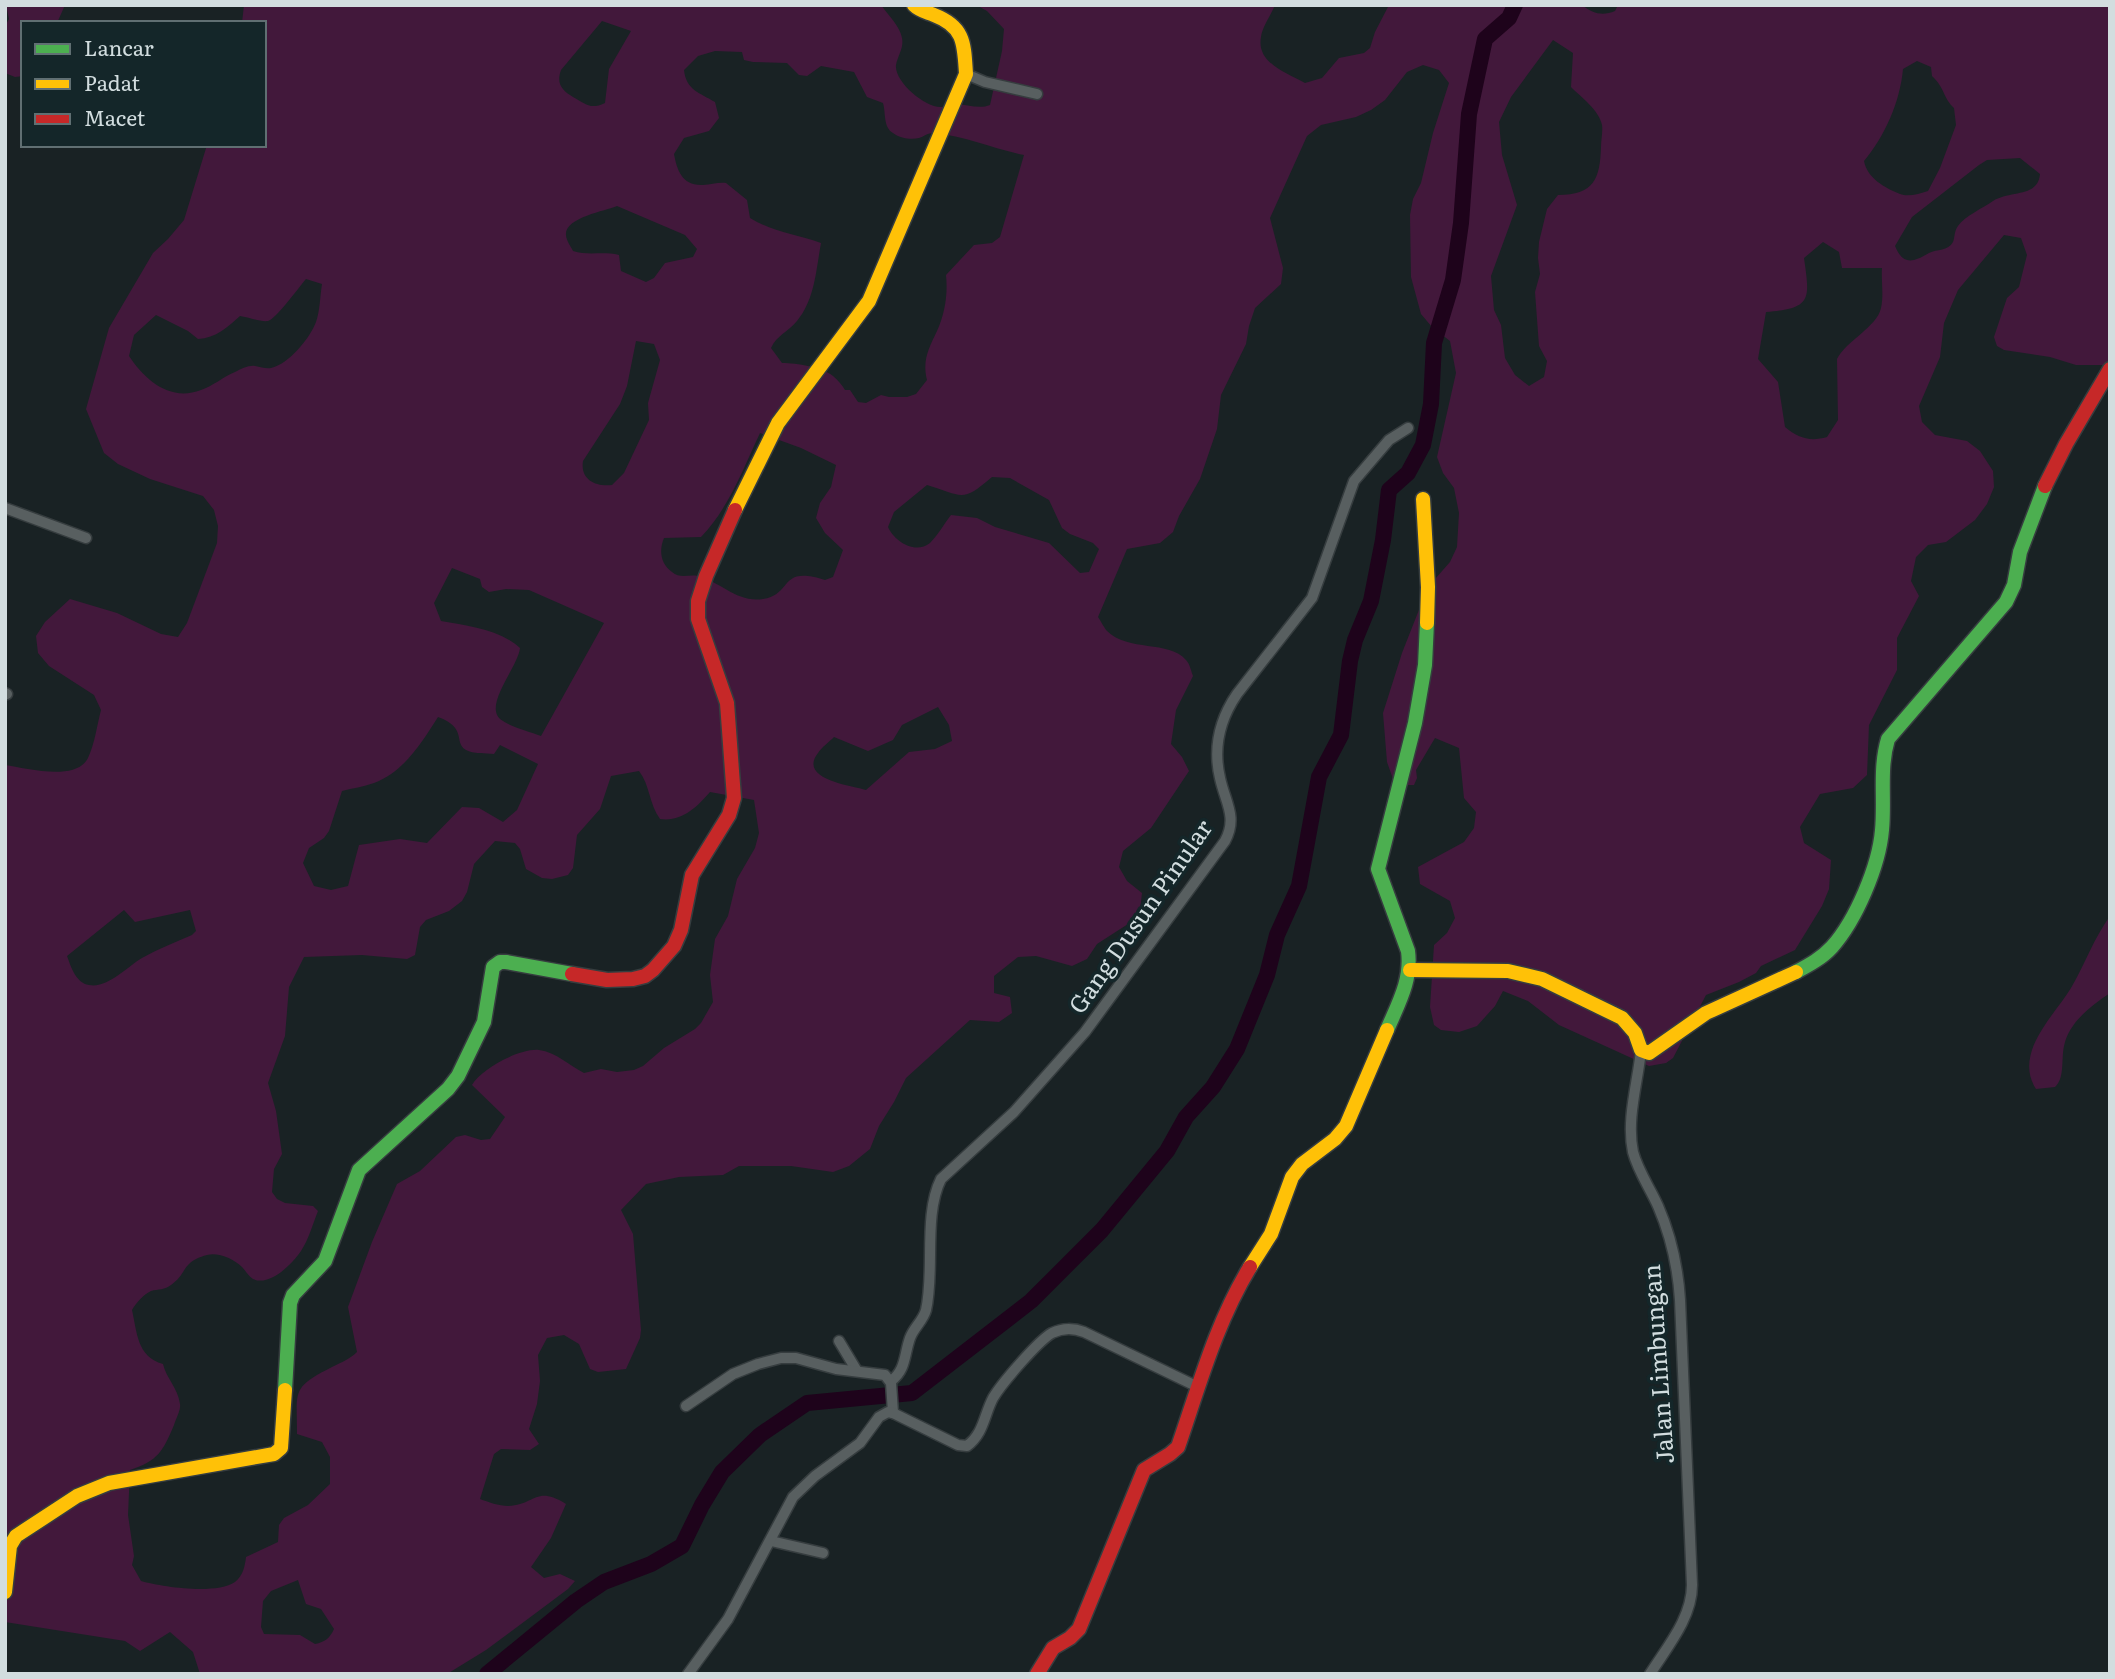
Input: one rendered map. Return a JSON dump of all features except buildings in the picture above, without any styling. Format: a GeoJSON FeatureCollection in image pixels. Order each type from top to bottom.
{"type":"FeatureCollection","features":[{"type":"Feature","properties":{"kind":"street"},"geometry":{"type":"LineString","coordinates":[[5,1592],[10,1546],[16,1536],[77,1496],[109,1483],[242,1461],[274,1454],[281,1448],[291,1299],[326,1261],[359,1170],[448,1089],[458,1076],[484,1022],[493,967],[500,962],[506,962],[607,980],[633,979],[645,976],[653,970],[674,946],[681,930],[692,875],[729,816],[734,798],[727,704],[698,619],[698,601],[706,576],[742,493],[778,423],[869,301],[966,74],[964,44],[960,31],[947,19],[918,9],[915,5]]}},
{"type":"Feature","properties":{"kind":"street"},"geometry":{"type":"LineString","coordinates":[[966,74],[985,82],[1037,94]]}},
{"type":"Feature","properties":{"kind":"street"},"geometry":{"type":"LineString","coordinates":[[1410,970],[1508,971],[1542,979],[1622,1018],[1635,1032],[1641,1050],[1652,1052],[1706,1013],[1813,962],[1834,945],[1846,930],[1879,847],[1888,739],[2006,602],[2014,585],[2025,536],[2037,503],[2066,444],[2110,369]]}},
{"type":"Feature","properties":{"kind":"street","name":"Gang Dusun Pinular"},"geometry":{"type":"LineString","coordinates":[[891,1384],[902,1371],[909,1340],[926,1311],[932,1225],[936,1190],[941,1179],[1014,1112],[1085,1032],[1225,841],[1232,818],[1220,780],[1217,750],[1227,711],[1237,694],[1312,598],[1354,481],[1389,440],[1408,428]]}},
{"type":"Feature","properties":{"kind":"street"},"geometry":{"type":"LineString","coordinates":[[1037,1674],[1053,1648],[1079,1629],[1142,1473],[1151,1463],[1167,1457],[1178,1447],[1223,1315],[1271,1234],[1293,1177],[1308,1158],[1335,1139],[1350,1119],[1405,987],[1410,970],[1408,951],[1378,869],[1415,723],[1425,666],[1428,587],[1423,499]]}},
{"type":"Feature","properties":{"kind":"street"},"geometry":{"type":"LineString","coordinates":[[5,508],[86,538]]}},
{"type":"Feature","properties":{"kind":"street","name":"Jalan Limbungan"},"geometry":{"type":"LineString","coordinates":[[1641,1050],[1631,1122],[1632,1141],[1639,1170],[1664,1222],[1677,1269],[1692,1585],[1687,1614],[1650,1674]]}},
{"type":"Feature","properties":{"kind":"street"},"geometry":{"type":"LineString","coordinates":[[893,1409],[958,1445],[967,1446],[980,1431],[987,1409],[1008,1378],[1048,1336],[1070,1329],[1084,1332],[1198,1387]]}},
{"type":"Feature","properties":{"kind":"street"},"geometry":{"type":"LineString","coordinates":[[839,1341],[856,1371]]}},
{"type":"Feature","properties":{"kind":"street"},"geometry":{"type":"LineString","coordinates":[[686,1406],[733,1374],[781,1358],[796,1358],[836,1369],[883,1374],[891,1384],[893,1409]]}},
{"type":"Feature","properties":{"kind":"street"},"geometry":{"type":"LineString","coordinates":[[688,1674],[728,1619],[798,1491],[860,1443],[881,1415],[893,1409]]}},
{"type":"Feature","properties":{"kind":"street"},"geometry":{"type":"LineString","coordinates":[[771,1541],[823,1553]]}},
{"type":"Feature","properties":{"kind":"shaded area"},"geometry":{"type":"Polygon","coordinates":[[[6,5],[65,5],[58,21],[21,21],[21,76],[5,73],[5,26],[9,19],[6,5]]]}},
{"type":"Feature","properties":{"kind":"shaded area"},"geometry":{"type":"Polygon","coordinates":[[[244,5],[881,5],[901,34],[902,45],[896,65],[905,86],[920,99],[935,106],[957,104],[981,107],[990,105],[1004,29],[987,11],[976,5],[1275,5],[1262,33],[1263,54],[1274,66],[1305,83],[1322,78],[1339,58],[1364,53],[1370,48],[1389,5],[1582,5],[1602,14],[1615,11],[1618,5],[2110,5],[2110,365],[2076,365],[2050,357],[2004,350],[1997,346],[1994,337],[2007,298],[2019,287],[2027,255],[2021,238],[2004,235],[1958,290],[1944,323],[1940,357],[1919,406],[1922,422],[1935,435],[1967,441],[1980,451],[1993,471],[1994,487],[1987,504],[1975,520],[1946,542],[1928,545],[1916,557],[1911,581],[1919,596],[1897,638],[1897,670],[1869,725],[1867,775],[1853,788],[1820,794],[1800,827],[1804,843],[1831,860],[1829,889],[1822,906],[1795,950],[1761,966],[1756,973],[1739,982],[1706,995],[1673,1058],[1666,1063],[1649,1066],[1559,1025],[1528,1001],[1503,991],[1495,1006],[1477,1026],[1459,1032],[1441,1030],[1434,1025],[1430,1007],[1434,945],[1447,933],[1455,918],[1450,901],[1420,884],[1418,867],[1464,842],[1474,828],[1476,812],[1464,798],[1459,748],[1435,738],[1416,770],[1414,785],[1399,785],[1393,779],[1387,762],[1383,713],[1402,653],[1428,587],[1450,562],[1457,547],[1459,513],[1454,488],[1443,473],[1437,457],[1456,373],[1450,341],[1421,314],[1411,277],[1410,215],[1413,199],[1421,183],[1449,83],[1439,70],[1423,65],[1407,72],[1385,100],[1371,110],[1356,117],[1321,125],[1307,136],[1270,218],[1283,268],[1281,284],[1255,308],[1246,344],[1221,395],[1217,429],[1200,479],[1173,532],[1160,543],[1127,549],[1098,617],[1107,631],[1126,642],[1179,654],[1187,662],[1193,676],[1176,710],[1171,744],[1189,771],[1151,828],[1123,851],[1119,867],[1127,881],[1142,893],[1140,910],[1128,924],[1097,944],[1087,959],[1072,966],[1036,956],[1018,957],[994,976],[994,993],[1010,997],[1012,1013],[999,1022],[970,1020],[906,1078],[879,1126],[870,1149],[849,1166],[833,1172],[791,1166],[739,1166],[723,1175],[679,1177],[646,1184],[621,1210],[633,1234],[641,1330],[626,1369],[598,1372],[590,1369],[579,1344],[564,1335],[547,1338],[538,1355],[540,1381],[537,1404],[529,1429],[539,1444],[530,1450],[501,1449],[494,1454],[480,1499],[508,1506],[548,1496],[566,1504],[551,1538],[531,1567],[544,1578],[560,1574],[575,1581],[486,1650],[447,1674],[200,1674],[193,1652],[170,1632],[140,1651],[125,1641],[5,1622],[5,765],[50,772],[73,770],[88,758],[94,740],[101,710],[94,695],[49,666],[38,653],[36,636],[45,622],[70,599],[117,613],[161,634],[178,637],[187,623],[217,543],[218,526],[214,510],[203,496],[150,479],[118,464],[104,453],[86,409],[109,328],[153,253],[184,220],[206,147],[266,147],[266,21],[242,21],[244,5]],[[602,21],[561,70],[559,79],[566,92],[592,106],[605,103],[609,69],[631,31],[602,21]],[[1553,40],[1511,97],[1499,122],[1502,155],[1517,205],[1491,276],[1494,310],[1501,325],[1505,358],[1515,375],[1529,386],[1544,377],[1547,361],[1539,346],[1535,292],[1540,274],[1539,242],[1547,209],[1558,195],[1580,192],[1593,183],[1599,168],[1602,125],[1589,104],[1571,87],[1573,53],[1553,40]],[[715,51],[698,56],[684,70],[691,87],[715,102],[719,118],[709,131],[684,138],[674,154],[685,180],[696,185],[726,183],[747,200],[750,218],[776,230],[821,243],[808,303],[797,321],[771,348],[782,363],[809,366],[828,373],[837,379],[845,390],[850,390],[858,402],[866,403],[881,395],[907,397],[916,394],[927,380],[926,360],[944,310],[946,275],[974,245],[992,243],[1000,237],[1024,155],[946,135],[932,133],[912,139],[896,135],[885,120],[883,103],[867,97],[854,72],[821,66],[807,76],[799,75],[787,63],[753,62],[744,60],[742,52],[715,51]],[[1917,61],[1903,69],[1899,94],[1885,130],[1864,161],[1869,172],[1883,185],[1900,194],[1914,195],[1928,191],[1956,125],[1954,108],[1932,76],[1931,67],[1917,61]],[[2020,158],[1987,160],[1912,217],[1895,246],[1902,257],[1909,260],[1918,259],[1948,247],[1953,242],[1961,222],[1993,201],[2034,187],[2040,174],[2020,158]],[[617,206],[571,224],[566,237],[573,251],[619,255],[621,271],[646,282],[654,278],[665,263],[693,257],[697,249],[685,235],[617,206]],[[1823,242],[1804,258],[1807,292],[1804,299],[1792,308],[1766,312],[1758,359],[1778,382],[1785,427],[1800,436],[1815,439],[1827,437],[1838,420],[1837,359],[1878,315],[1882,298],[1882,268],[1842,268],[1839,252],[1823,242]],[[306,279],[272,319],[261,321],[240,316],[210,337],[198,339],[156,315],[134,335],[129,356],[143,373],[159,386],[179,393],[201,390],[248,367],[278,366],[298,350],[316,322],[322,284],[306,279]],[[636,341],[627,386],[620,404],[583,461],[586,477],[600,485],[612,485],[624,473],[649,420],[648,403],[660,360],[654,344],[636,341]],[[760,433],[727,501],[711,526],[701,537],[664,538],[661,547],[665,565],[675,574],[706,579],[737,595],[754,599],[772,596],[793,578],[800,576],[825,580],[833,577],[843,550],[825,533],[816,518],[820,503],[831,487],[836,465],[760,433]],[[992,477],[968,494],[955,494],[927,485],[894,512],[888,527],[900,541],[918,548],[930,543],[951,515],[977,518],[995,527],[1049,543],[1080,573],[1089,572],[1099,549],[1093,543],[1062,528],[1049,500],[1010,478],[992,477]],[[452,568],[434,603],[441,621],[493,632],[520,648],[499,695],[496,712],[504,722],[541,736],[604,623],[529,590],[506,589],[489,592],[482,587],[480,579],[452,568]],[[938,707],[902,725],[893,740],[868,751],[834,737],[818,753],[814,762],[815,769],[828,779],[866,790],[909,752],[935,749],[952,741],[949,725],[938,707]],[[438,717],[419,746],[394,772],[370,784],[342,791],[329,831],[309,848],[303,863],[314,886],[331,890],[348,886],[359,845],[400,839],[427,843],[462,807],[479,808],[503,822],[517,810],[538,764],[500,745],[494,754],[466,750],[460,743],[457,730],[438,717]],[[639,771],[611,776],[600,809],[577,835],[573,868],[568,875],[552,879],[542,878],[526,869],[520,849],[515,843],[495,841],[474,864],[462,901],[449,911],[426,920],[420,927],[415,955],[407,959],[362,955],[304,957],[289,987],[285,1036],[268,1083],[276,1111],[282,1154],[274,1169],[272,1192],[277,1199],[285,1203],[313,1206],[318,1211],[301,1251],[293,1262],[274,1277],[260,1281],[253,1279],[230,1259],[216,1254],[207,1255],[189,1264],[169,1287],[146,1294],[132,1310],[143,1350],[154,1361],[163,1364],[180,1406],[163,1448],[147,1463],[130,1470],[128,1515],[134,1556],[132,1565],[141,1581],[162,1586],[202,1589],[235,1582],[242,1574],[246,1557],[278,1542],[279,1525],[284,1518],[308,1505],[330,1484],[330,1457],[322,1442],[297,1434],[299,1392],[309,1380],[357,1352],[348,1307],[397,1184],[420,1171],[456,1137],[465,1135],[481,1140],[490,1139],[505,1117],[472,1085],[484,1072],[502,1061],[531,1050],[551,1053],[584,1073],[601,1069],[617,1072],[634,1070],[701,1023],[713,1002],[710,975],[715,939],[728,916],[737,879],[755,848],[759,833],[754,800],[710,792],[682,816],[660,819],[639,771]],[[124,910],[67,956],[77,978],[84,984],[103,984],[142,958],[196,931],[190,910],[135,922],[124,910]],[[298,1580],[271,1591],[263,1601],[261,1627],[264,1634],[300,1635],[315,1644],[327,1639],[334,1629],[321,1609],[306,1604],[298,1580]]]}},
{"type":"Feature","properties":{"kind":"shaded area"},"geometry":{"type":"Polygon","coordinates":[[[2110,916],[2110,993],[2088,1009],[2071,1029],[2064,1046],[2061,1074],[2055,1087],[2036,1089],[2030,1075],[2032,1049],[2046,1023],[2071,988],[2110,916]]]}},
{"type":"Feature","properties":{"kind":"waterway"},"geometry":{"type":"LineString","coordinates":[[487,1674],[576,1601],[604,1582],[651,1564],[682,1546],[722,1472],[760,1435],[807,1403],[912,1393],[1031,1301],[1102,1230],[1167,1151],[1186,1117],[1213,1087],[1237,1049],[1267,975],[1277,935],[1299,886],[1319,777],[1341,735],[1350,661],[1355,640],[1371,601],[1389,490],[1408,473],[1423,445],[1431,404],[1434,343],[1453,280],[1461,223],[1469,114],[1485,39],[1509,18],[1515,5]]}},
{"type":"Feature","properties":{"kind":"traffic: fast"},"geometry":{"type":"LineString","coordinates":[[1796,972],[1820,958],[1832,947],[1858,908],[1880,844],[1884,762],[1888,739],[2006,602],[2014,585],[2020,552],[2045,486]]}},
{"type":"Feature","properties":{"kind":"traffic: fast"},"geometry":{"type":"LineString","coordinates":[[1387,1030],[1403,992],[1409,962],[1408,951],[1378,869],[1415,723],[1425,665],[1427,623]]}},
{"type":"Feature","properties":{"kind":"traffic: fast"},"geometry":{"type":"LineString","coordinates":[[285,1390],[290,1303],[293,1295],[325,1261],[359,1170],[448,1089],[458,1076],[484,1022],[493,967],[500,962],[506,962],[572,974]]}},
{"type":"Feature","properties":{"kind":"traffic: slow"},"geometry":{"type":"LineString","coordinates":[[735,510],[778,423],[869,301],[966,74],[963,45],[957,31],[944,20],[914,5]]}},
{"type":"Feature","properties":{"kind":"traffic: slow"},"geometry":{"type":"LineString","coordinates":[[1423,499],[1428,587],[1427,623]]}},
{"type":"Feature","properties":{"kind":"traffic: slow"},"geometry":{"type":"LineString","coordinates":[[1410,970],[1508,971],[1542,979],[1622,1018],[1635,1033],[1641,1050],[1649,1053],[1706,1013],[1796,972]]}},
{"type":"Feature","properties":{"kind":"traffic: slow"},"geometry":{"type":"LineString","coordinates":[[1250,1267],[1271,1234],[1292,1177],[1302,1164],[1335,1139],[1346,1126],[1387,1030]]}},
{"type":"Feature","properties":{"kind":"traffic: slow"},"geometry":{"type":"LineString","coordinates":[[5,1592],[10,1546],[16,1536],[77,1496],[109,1483],[274,1454],[281,1448],[285,1390]]}},
{"type":"Feature","properties":{"kind":"traffic: jam"},"geometry":{"type":"LineString","coordinates":[[2045,486],[2110,369]]}},
{"type":"Feature","properties":{"kind":"traffic: jam"},"geometry":{"type":"LineString","coordinates":[[572,974],[607,980],[633,979],[645,976],[653,970],[674,946],[681,930],[692,875],[729,815],[734,798],[727,703],[698,619],[698,601],[735,510]]}},
{"type":"Feature","properties":{"kind":"traffic: jam"},"geometry":{"type":"LineString","coordinates":[[1037,1674],[1053,1648],[1079,1629],[1144,1470],[1178,1447],[1218,1332],[1250,1267]]}}]}
